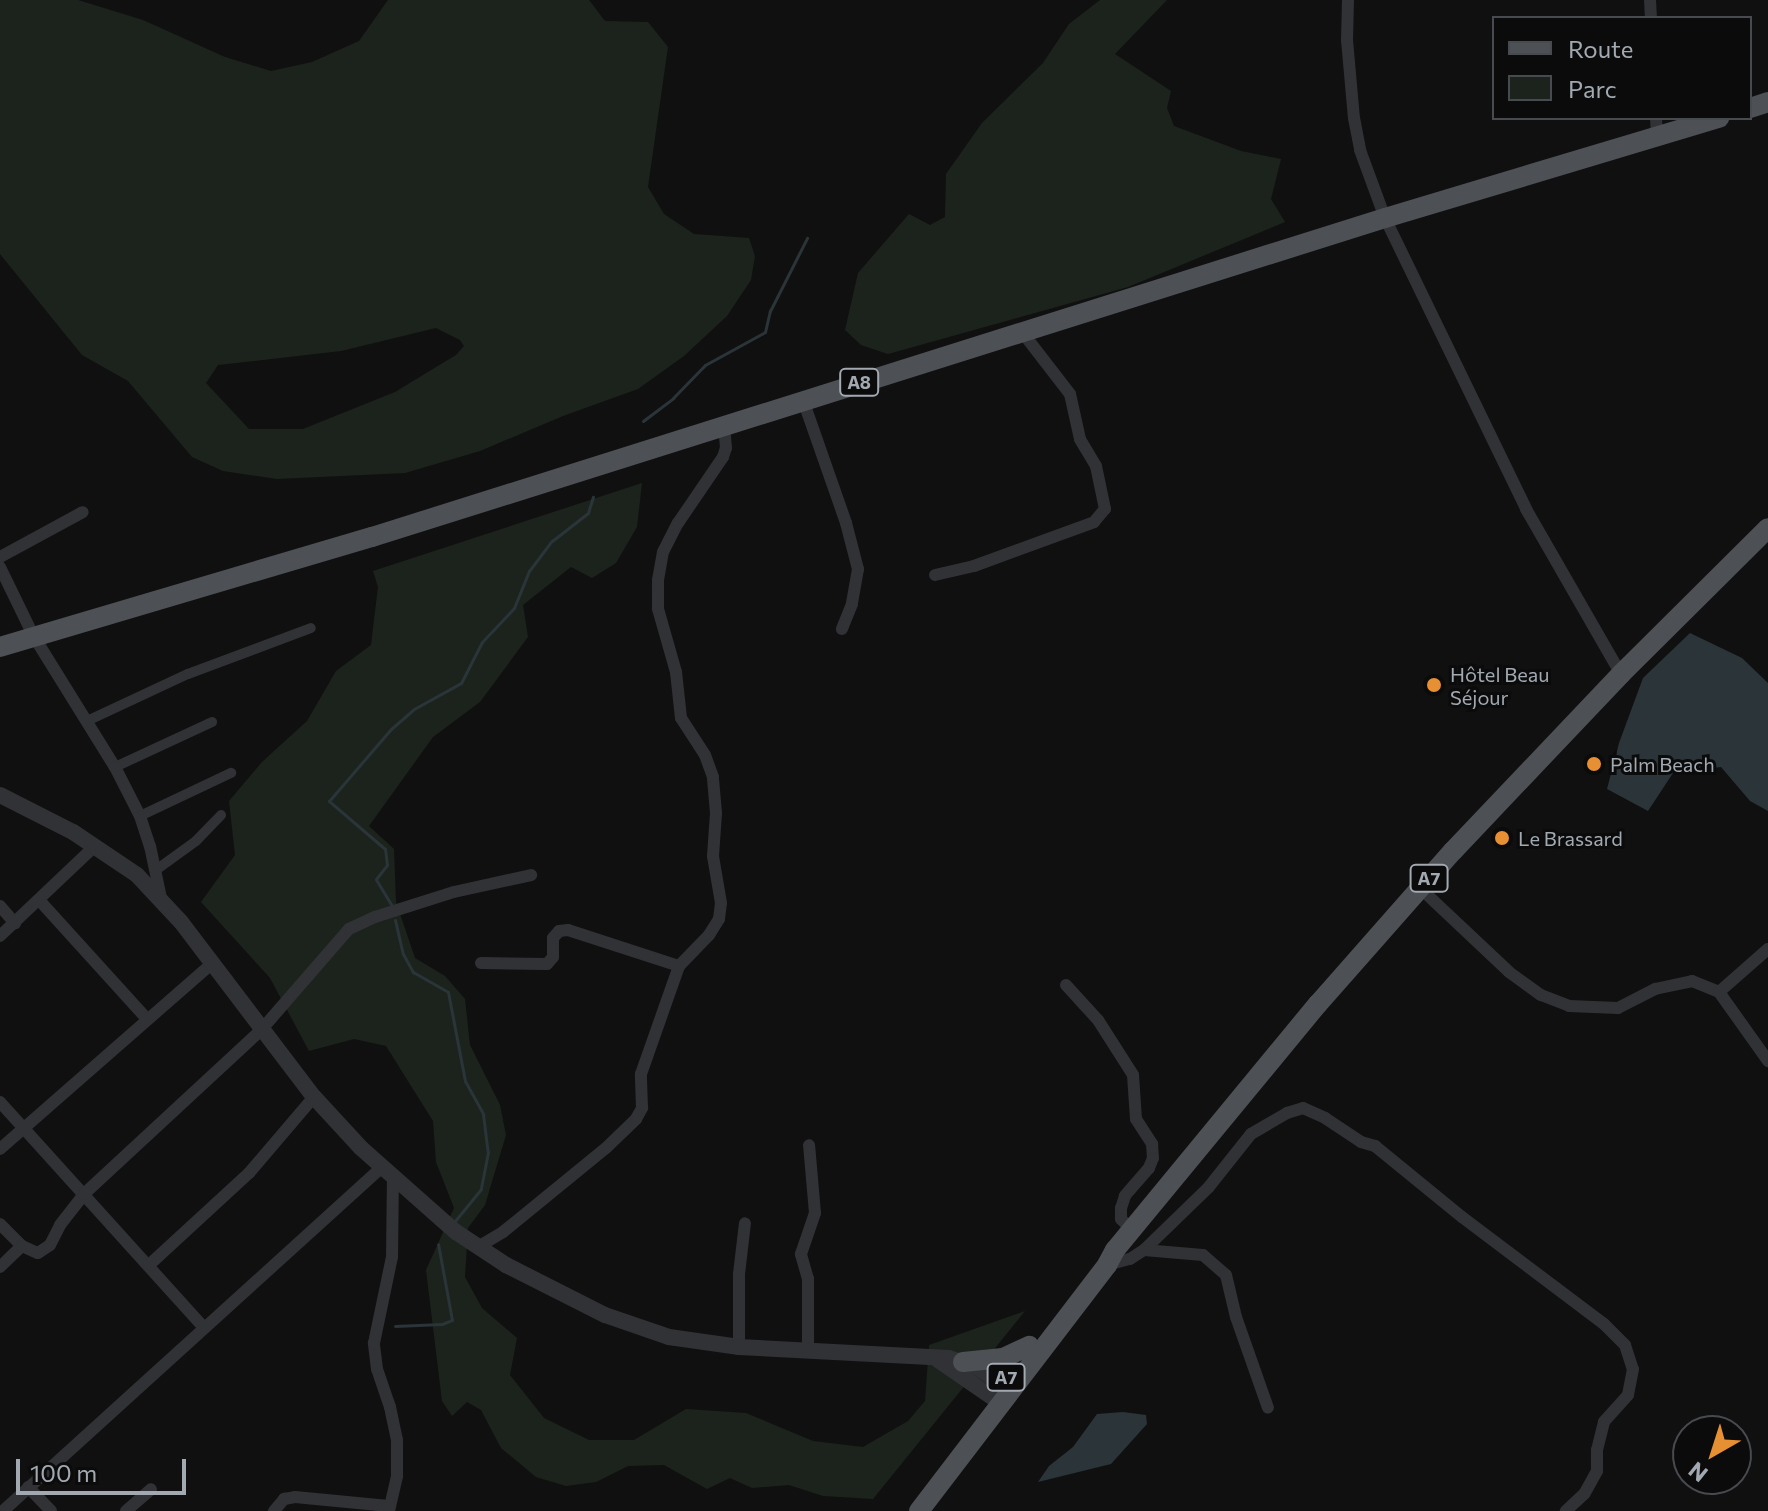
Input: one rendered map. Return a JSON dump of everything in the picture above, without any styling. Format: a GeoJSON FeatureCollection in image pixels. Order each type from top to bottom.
{"type":"FeatureCollection","features":[{"type":"Feature","properties":{"kind":"main road","name":"A8"},"geometry":{"type":"LineString","coordinates":[[0,647],[245,576],[724,426],[1385,218],[1656,128],[1706,120]]}},
{"type":"Feature","properties":{"kind":"main road","name":"A7"},"geometry":{"type":"LineString","coordinates":[[907,1511],[1131,1229],[1318,1004],[1420,888],[1621,674],[1768,528]]}},
{"type":"Feature","properties":{"kind":"main road","name":"A7"},"geometry":{"type":"LineString","coordinates":[[919,1511],[1029,1346],[1111,1258]]}},
{"type":"Feature","properties":{"kind":"main road"},"geometry":{"type":"LineString","coordinates":[[963,1362],[1003,1358],[1029,1346]]}},
{"type":"Feature","properties":{"kind":"street"},"geometry":{"type":"LineString","coordinates":[[1348,0],[1347,40],[1354,118],[1360,150],[1385,218],[1526,509],[1621,674]]}},
{"type":"Feature","properties":{"kind":"street"},"geometry":{"type":"LineString","coordinates":[[935,575],[974,566],[1094,522],[1105,509],[1096,466],[1080,439],[1070,394],[1022,332]]}},
{"type":"Feature","properties":{"kind":"street"},"geometry":{"type":"LineString","coordinates":[[803,400],[846,523],[858,569],[852,604],[842,629]]}},
{"type":"Feature","properties":{"kind":"street"},"geometry":{"type":"LineString","coordinates":[[478,1247],[514,1223],[636,1119],[642,1108],[641,1074],[679,966],[709,935],[719,919],[721,903],[712,832],[716,794],[705,755],[681,718],[676,672],[662,630],[658,580],[663,552],[678,523],[723,457],[726,448],[724,426]]}},
{"type":"Feature","properties":{"kind":"street"},"geometry":{"type":"LineString","coordinates":[[0,557],[83,512]]}},
{"type":"Feature","properties":{"kind":"street"},"geometry":{"type":"LineString","coordinates":[[0,567],[33,635],[115,767],[140,816],[161,898]]}},
{"type":"Feature","properties":{"kind":"street"},"geometry":{"type":"LineString","coordinates":[[87,721],[188,674],[311,628]]}},
{"type":"Feature","properties":{"kind":"street"},"geometry":{"type":"LineString","coordinates":[[115,767],[212,722]]}},
{"type":"Feature","properties":{"kind":"street"},"geometry":{"type":"LineString","coordinates":[[140,816],[231,773]]}},
{"type":"Feature","properties":{"kind":"street"},"geometry":{"type":"LineString","coordinates":[[0,795],[95,846],[137,875],[161,898],[314,1097],[387,1173],[478,1247],[544,1286],[605,1315],[669,1337],[739,1347],[908,1353],[963,1362],[1000,1393]]}},
{"type":"Feature","properties":{"kind":"street"},"geometry":{"type":"LineString","coordinates":[[156,870],[196,841],[221,815]]}},
{"type":"Feature","properties":{"kind":"street"},"geometry":{"type":"LineString","coordinates":[[0,936],[95,846]]}},
{"type":"Feature","properties":{"kind":"street"},"geometry":{"type":"LineString","coordinates":[[0,1224],[22,1246],[38,1253],[44,1251],[84,1194],[262,1029],[349,929],[375,917],[454,892],[531,875]]}},
{"type":"Feature","properties":{"kind":"street"},"geometry":{"type":"LineString","coordinates":[[1420,888],[1509,972],[1557,1003],[1618,1008],[1655,989],[1692,981],[1719,992],[1768,1061]]}},
{"type":"Feature","properties":{"kind":"street"},"geometry":{"type":"LineString","coordinates":[[40,901],[147,1019]]}},
{"type":"Feature","properties":{"kind":"street"},"geometry":{"type":"LineString","coordinates":[[0,906],[15,923]]}},
{"type":"Feature","properties":{"kind":"street"},"geometry":{"type":"LineString","coordinates":[[481,963],[547,964],[553,957],[553,938],[559,931],[568,930],[679,966]]}},
{"type":"Feature","properties":{"kind":"street"},"geometry":{"type":"LineString","coordinates":[[1719,992],[1768,949]]}},
{"type":"Feature","properties":{"kind":"street"},"geometry":{"type":"LineString","coordinates":[[0,1149],[211,964]]}},
{"type":"Feature","properties":{"kind":"street"},"geometry":{"type":"LineString","coordinates":[[1066,985],[1098,1020],[1133,1075],[1136,1119],[1152,1144],[1153,1158],[1149,1168],[1125,1196],[1121,1208],[1121,1219],[1131,1229]]}},
{"type":"Feature","properties":{"kind":"street"},"geometry":{"type":"LineString","coordinates":[[149,1265],[249,1173],[314,1097]]}},
{"type":"Feature","properties":{"kind":"street"},"geometry":{"type":"LineString","coordinates":[[0,1102],[203,1327]]}},
{"type":"Feature","properties":{"kind":"street"},"geometry":{"type":"LineString","coordinates":[[1111,1258],[1130,1259],[1144,1250],[1208,1188],[1251,1134],[1287,1113],[1303,1108],[1325,1118],[1361,1142],[1375,1146],[1462,1217],[1604,1324],[1625,1345],[1633,1369],[1628,1395],[1604,1422],[1597,1450],[1597,1471],[1584,1494],[1566,1511]]}},
{"type":"Feature","properties":{"kind":"street"},"geometry":{"type":"LineString","coordinates":[[808,1351],[808,1279],[801,1254],[815,1213],[809,1145]]}},
{"type":"Feature","properties":{"kind":"street"},"geometry":{"type":"LineString","coordinates":[[3,1511],[203,1327],[387,1173]]}},
{"type":"Feature","properties":{"kind":"street"},"geometry":{"type":"LineString","coordinates":[[274,1511],[284,1499],[295,1497],[389,1508],[397,1476],[397,1440],[377,1369],[374,1343],[392,1257],[387,1173]]}},
{"type":"Feature","properties":{"kind":"street"},"geometry":{"type":"LineString","coordinates":[[739,1347],[739,1274],[745,1223]]}},
{"type":"Feature","properties":{"kind":"street"},"geometry":{"type":"LineString","coordinates":[[0,1267],[22,1246]]}},
{"type":"Feature","properties":{"kind":"street"},"geometry":{"type":"LineString","coordinates":[[1144,1250],[1203,1255],[1226,1275],[1236,1317],[1268,1408]]}},
{"type":"Feature","properties":{"kind":"street"},"geometry":{"type":"LineString","coordinates":[[938,1360],[1000,1393]]}},
{"type":"Feature","properties":{"kind":"street"},"geometry":{"type":"LineString","coordinates":[[28,1487],[51,1511]]}},
{"type":"Feature","properties":{"kind":"street"},"geometry":{"type":"LineString","coordinates":[[126,1511],[151,1489]]}},
{"type":"Feature","properties":{"kind":"green space"},"geometry":{"type":"Polygon","coordinates":[[[0,0],[78,0],[143,20],[225,57],[271,71],[312,62],[359,41],[388,0],[589,0],[605,21],[648,22],[668,47],[648,187],[664,214],[694,234],[749,238],[755,256],[751,280],[727,316],[684,356],[638,389],[480,451],[405,473],[277,479],[223,471],[192,457],[128,381],[82,355],[0,254],[0,0]],[[436,328],[341,351],[218,365],[206,383],[249,429],[303,429],[395,392],[456,355],[464,346],[460,340],[436,328]]]}},
{"type":"Feature","properties":{"kind":"green space"},"geometry":{"type":"Polygon","coordinates":[[[1100,0],[1167,0],[1115,54],[1171,91],[1167,108],[1174,126],[1241,151],[1281,159],[1271,199],[1285,222],[1128,287],[888,354],[861,345],[845,330],[858,273],[909,214],[930,225],[945,217],[946,174],[982,123],[1043,63],[1069,24],[1100,0]]]}},
{"type":"Feature","properties":{"kind":"green space"},"geometry":{"type":"Polygon","coordinates":[[[642,483],[637,527],[616,563],[592,578],[571,567],[523,605],[528,637],[480,702],[433,737],[369,826],[394,849],[396,902],[415,958],[445,976],[465,999],[470,1045],[500,1105],[506,1135],[485,1205],[468,1228],[465,1277],[482,1308],[517,1338],[510,1375],[544,1418],[589,1440],[634,1440],[686,1409],[746,1413],[813,1441],[863,1447],[908,1421],[925,1401],[929,1345],[1025,1311],[873,1499],[823,1496],[789,1485],[752,1488],[730,1478],[707,1489],[664,1465],[628,1466],[596,1482],[566,1486],[536,1477],[501,1448],[481,1410],[467,1402],[452,1416],[442,1401],[426,1270],[454,1208],[436,1162],[433,1121],[386,1046],[354,1039],[309,1051],[270,978],[201,902],[235,855],[229,801],[262,762],[307,721],[336,671],[371,645],[378,587],[373,571],[642,483]]]}},
{"type":"Feature","properties":{"kind":"shaded area"},"geometry":{"type":"Polygon","coordinates":[[[1690,633],[1742,658],[1768,683],[1768,811],[1750,801],[1721,767],[1673,773],[1648,811],[1607,789],[1619,743],[1643,678],[1690,633]]]}},
{"type":"Feature","properties":{"kind":"shaded area"},"geometry":{"type":"Polygon","coordinates":[[[1123,1412],[1146,1415],[1147,1424],[1111,1464],[1038,1482],[1049,1466],[1073,1447],[1097,1414],[1123,1412]]]}},
{"type":"Feature","properties":{"kind":"waterway"},"geometry":{"type":"LineString","coordinates":[[643,421],[673,398],[705,365],[765,332],[770,311],[807,238]]}},
{"type":"Feature","properties":{"kind":"waterway"},"geometry":{"type":"LineString","coordinates":[[392,906],[376,879],[387,865],[385,849],[329,801],[391,729],[414,709],[461,683],[482,642],[514,608],[529,571],[552,541],[588,513],[593,497]]}},
{"type":"Feature","properties":{"kind":"waterway"},"geometry":{"type":"LineString","coordinates":[[395,920],[403,954],[413,972],[448,992],[465,1081],[483,1114],[488,1152],[481,1189],[455,1221]]}},
{"type":"Feature","properties":{"kind":"waterway"},"geometry":{"type":"LineString","coordinates":[[395,1326],[442,1324],[452,1320],[438,1244]]}},
{"type":"Feature","properties":{"kind":"place","name":"Hôtel Beau Séjour"},"geometry":{"type":"Point","coordinates":[1434,685]}},
{"type":"Feature","properties":{"kind":"place","name":"Palm Beach"},"geometry":{"type":"Point","coordinates":[1594,764]}},
{"type":"Feature","properties":{"kind":"place","name":"Le Brassard"},"geometry":{"type":"Point","coordinates":[1502,838]}}]}
